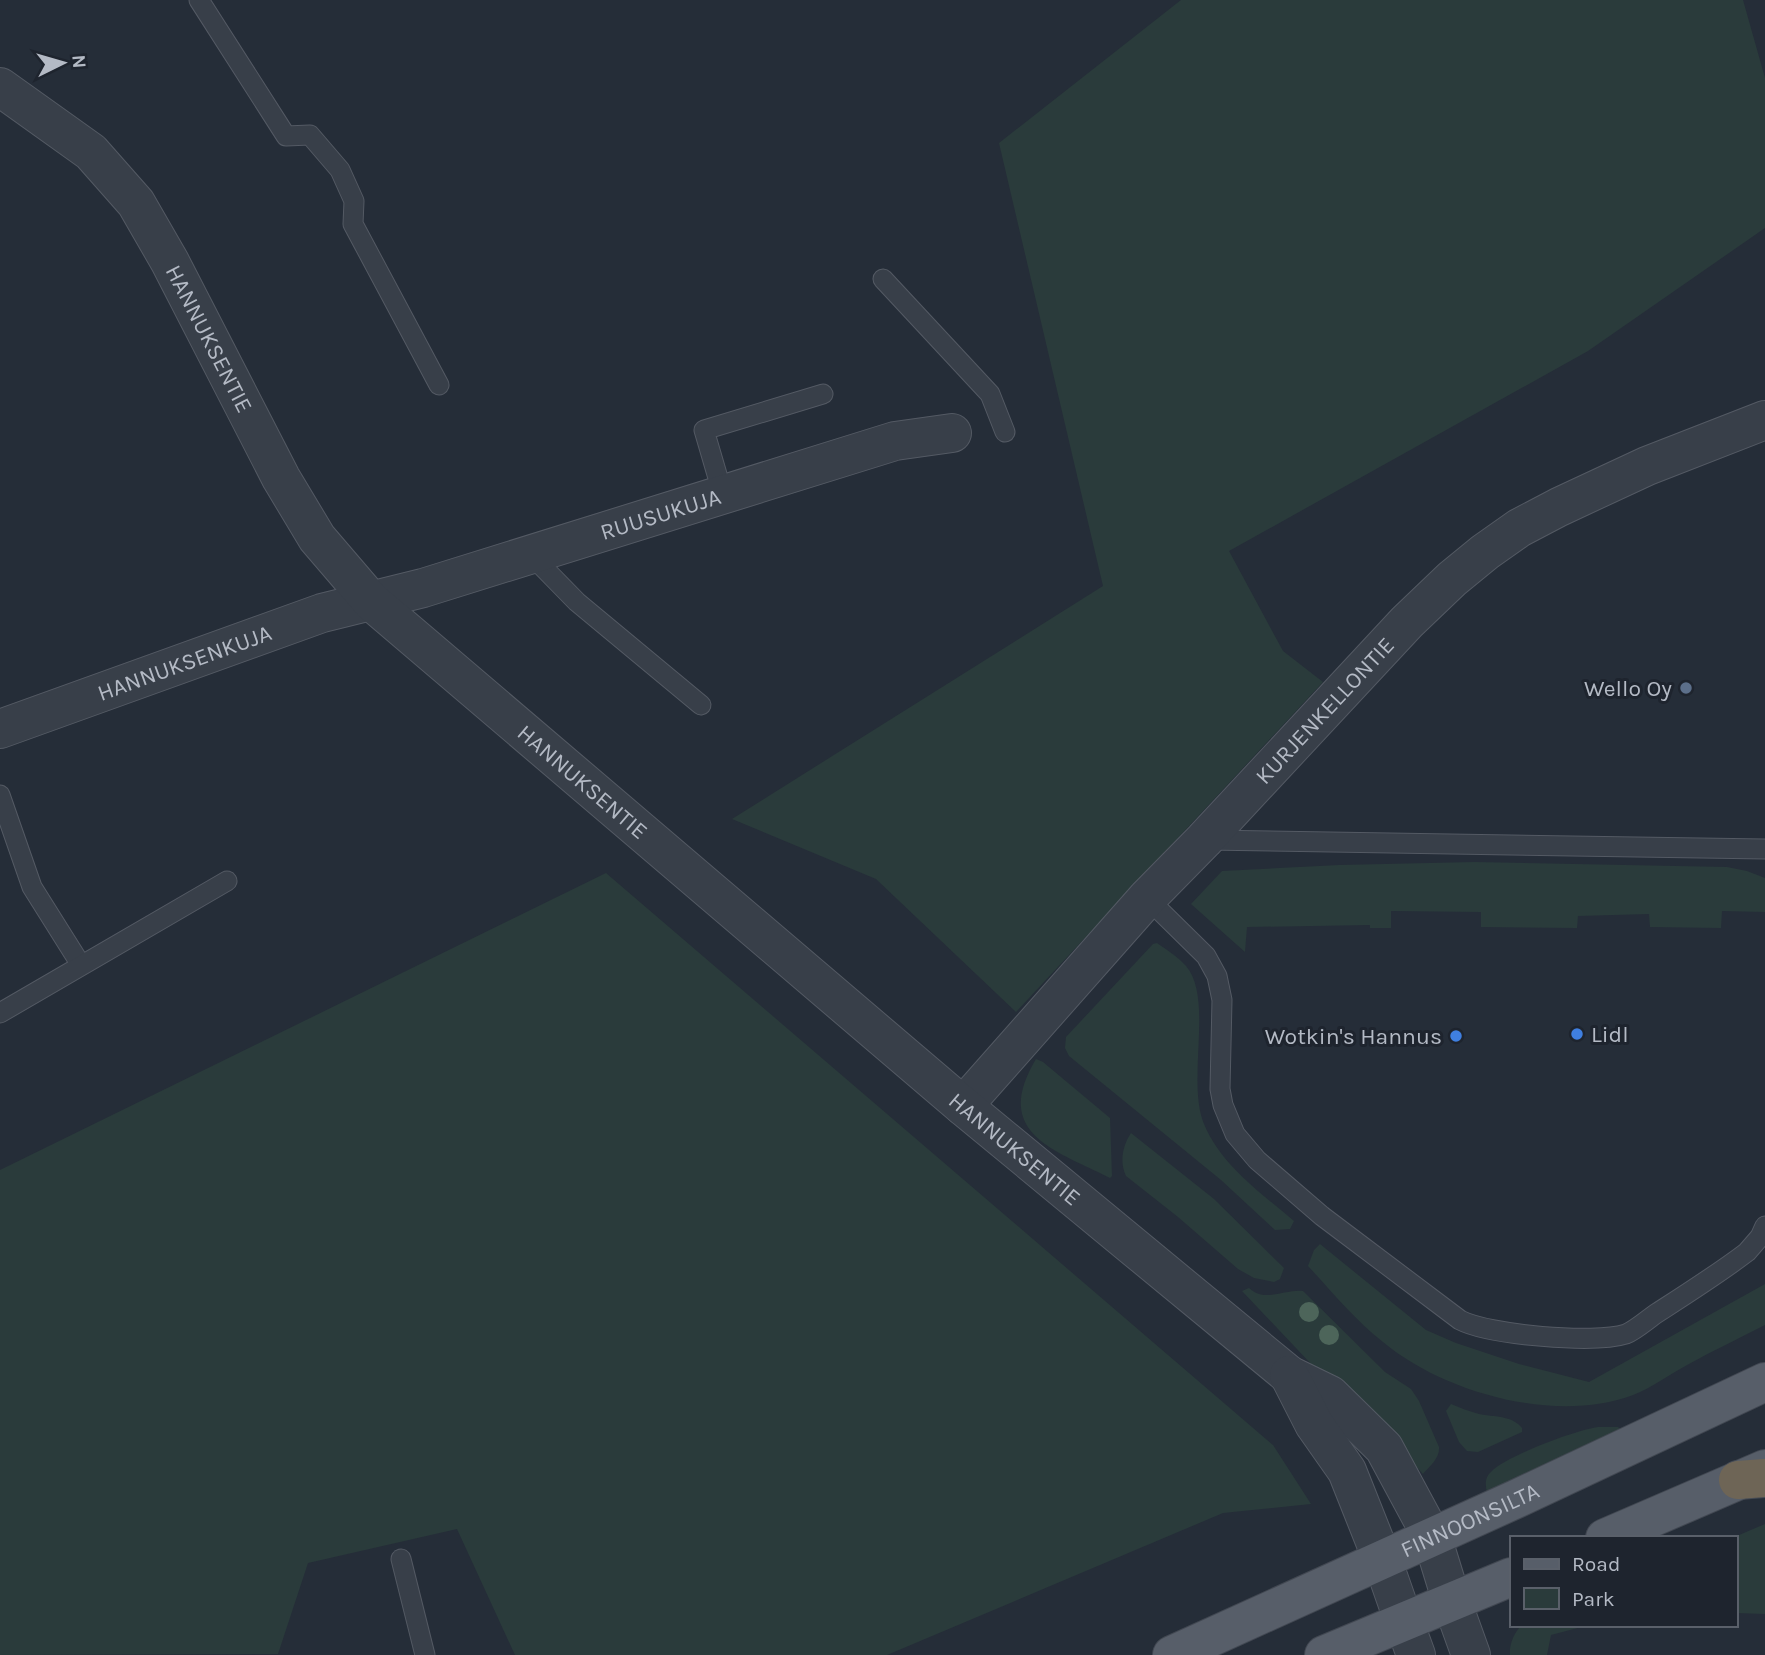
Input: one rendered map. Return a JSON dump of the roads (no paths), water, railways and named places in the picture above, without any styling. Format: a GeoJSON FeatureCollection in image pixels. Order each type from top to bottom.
{"type":"FeatureCollection","features":[{"type":"Feature","properties":{"kind":"main road","name":"FINNOONSILTA"},"geometry":{"type":"LineString","coordinates":[[1172,1655],[1765,1382]]}},
{"type":"Feature","properties":{"kind":"main road"},"geometry":{"type":"LineString","coordinates":[[1610,1536],[1756,1475]]}},
{"type":"Feature","properties":{"kind":"main road"},"geometry":{"type":"LineString","coordinates":[[1324,1655],[1410,1638],[1452,1602],[1510,1577]]}},
{"type":"Feature","properties":{"kind":"street","name":"HANNUKSENTIE"},"geometry":{"type":"LineString","coordinates":[[0,87],[91,152],[136,203],[170,262],[281,478],[317,538],[371,601],[963,1106],[1289,1375],[1330,1395],[1384,1448],[1432,1537],[1471,1655]]}},
{"type":"Feature","properties":{"kind":"street","name":"KURJENKELLONTIE"},"geometry":{"type":"LineString","coordinates":[[963,1106],[1147,898],[1407,622],[1485,552],[1519,528],[1559,507],[1647,466],[1765,419]]}},
{"type":"Feature","properties":{"kind":"street","name":"RUUSUKUJA"},"geometry":{"type":"LineString","coordinates":[[371,601],[531,555],[895,441],[952,433]]}},
{"type":"Feature","properties":{"kind":"street","name":"HANNUKSENKUJA"},"geometry":{"type":"LineString","coordinates":[[0,729],[321,613],[371,601]]}},
{"type":"Feature","properties":{"kind":"street","name":"HANNUKSENTIE"},"geometry":{"type":"LineString","coordinates":[[1289,1375],[1314,1424],[1347,1471],[1410,1638]]}},
{"type":"Feature","properties":{"kind":"lane"},"geometry":{"type":"LineString","coordinates":[[199,0],[286,136],[310,135],[340,170],[354,201],[353,224],[439,385]]}},
{"type":"Feature","properties":{"kind":"lane"},"geometry":{"type":"LineString","coordinates":[[883,279],[990,394],[1005,432]]}},
{"type":"Feature","properties":{"kind":"lane"},"geometry":{"type":"LineString","coordinates":[[723,495],[704,430],[823,394]]}},
{"type":"Feature","properties":{"kind":"lane"},"geometry":{"type":"LineString","coordinates":[[531,555],[577,602],[701,705]]}},
{"type":"Feature","properties":{"kind":"lane"},"geometry":{"type":"LineString","coordinates":[[0,795],[32,887],[80,965]]}},
{"type":"Feature","properties":{"kind":"lane"},"geometry":{"type":"LineString","coordinates":[[1204,840],[1765,849]]}},
{"type":"Feature","properties":{"kind":"lane"},"geometry":{"type":"LineString","coordinates":[[0,1013],[227,881]]}},
{"type":"Feature","properties":{"kind":"lane"},"geometry":{"type":"LineString","coordinates":[[1147,898],[1206,956],[1217,976],[1222,1000],[1220,1089],[1223,1105],[1235,1135],[1257,1160],[1322,1216],[1460,1320],[1472,1326],[1498,1332],[1574,1337],[1626,1334],[1747,1252],[1760,1237],[1765,1226]]}},
{"type":"Feature","properties":{"kind":"lane"},"geometry":{"type":"LineString","coordinates":[[401,1559],[425,1655]]}},
{"type":"Feature","properties":{"kind":"place","name":"Wello Oy"},"geometry":{"type":"Point","coordinates":[1686,688]}},
{"type":"Feature","properties":{"kind":"place","name":"Lidl"},"geometry":{"type":"Point","coordinates":[1577,1034]}},
{"type":"Feature","properties":{"kind":"place","name":"Wotkin's Hannus"},"geometry":{"type":"Point","coordinates":[1456,1036]}}]}
